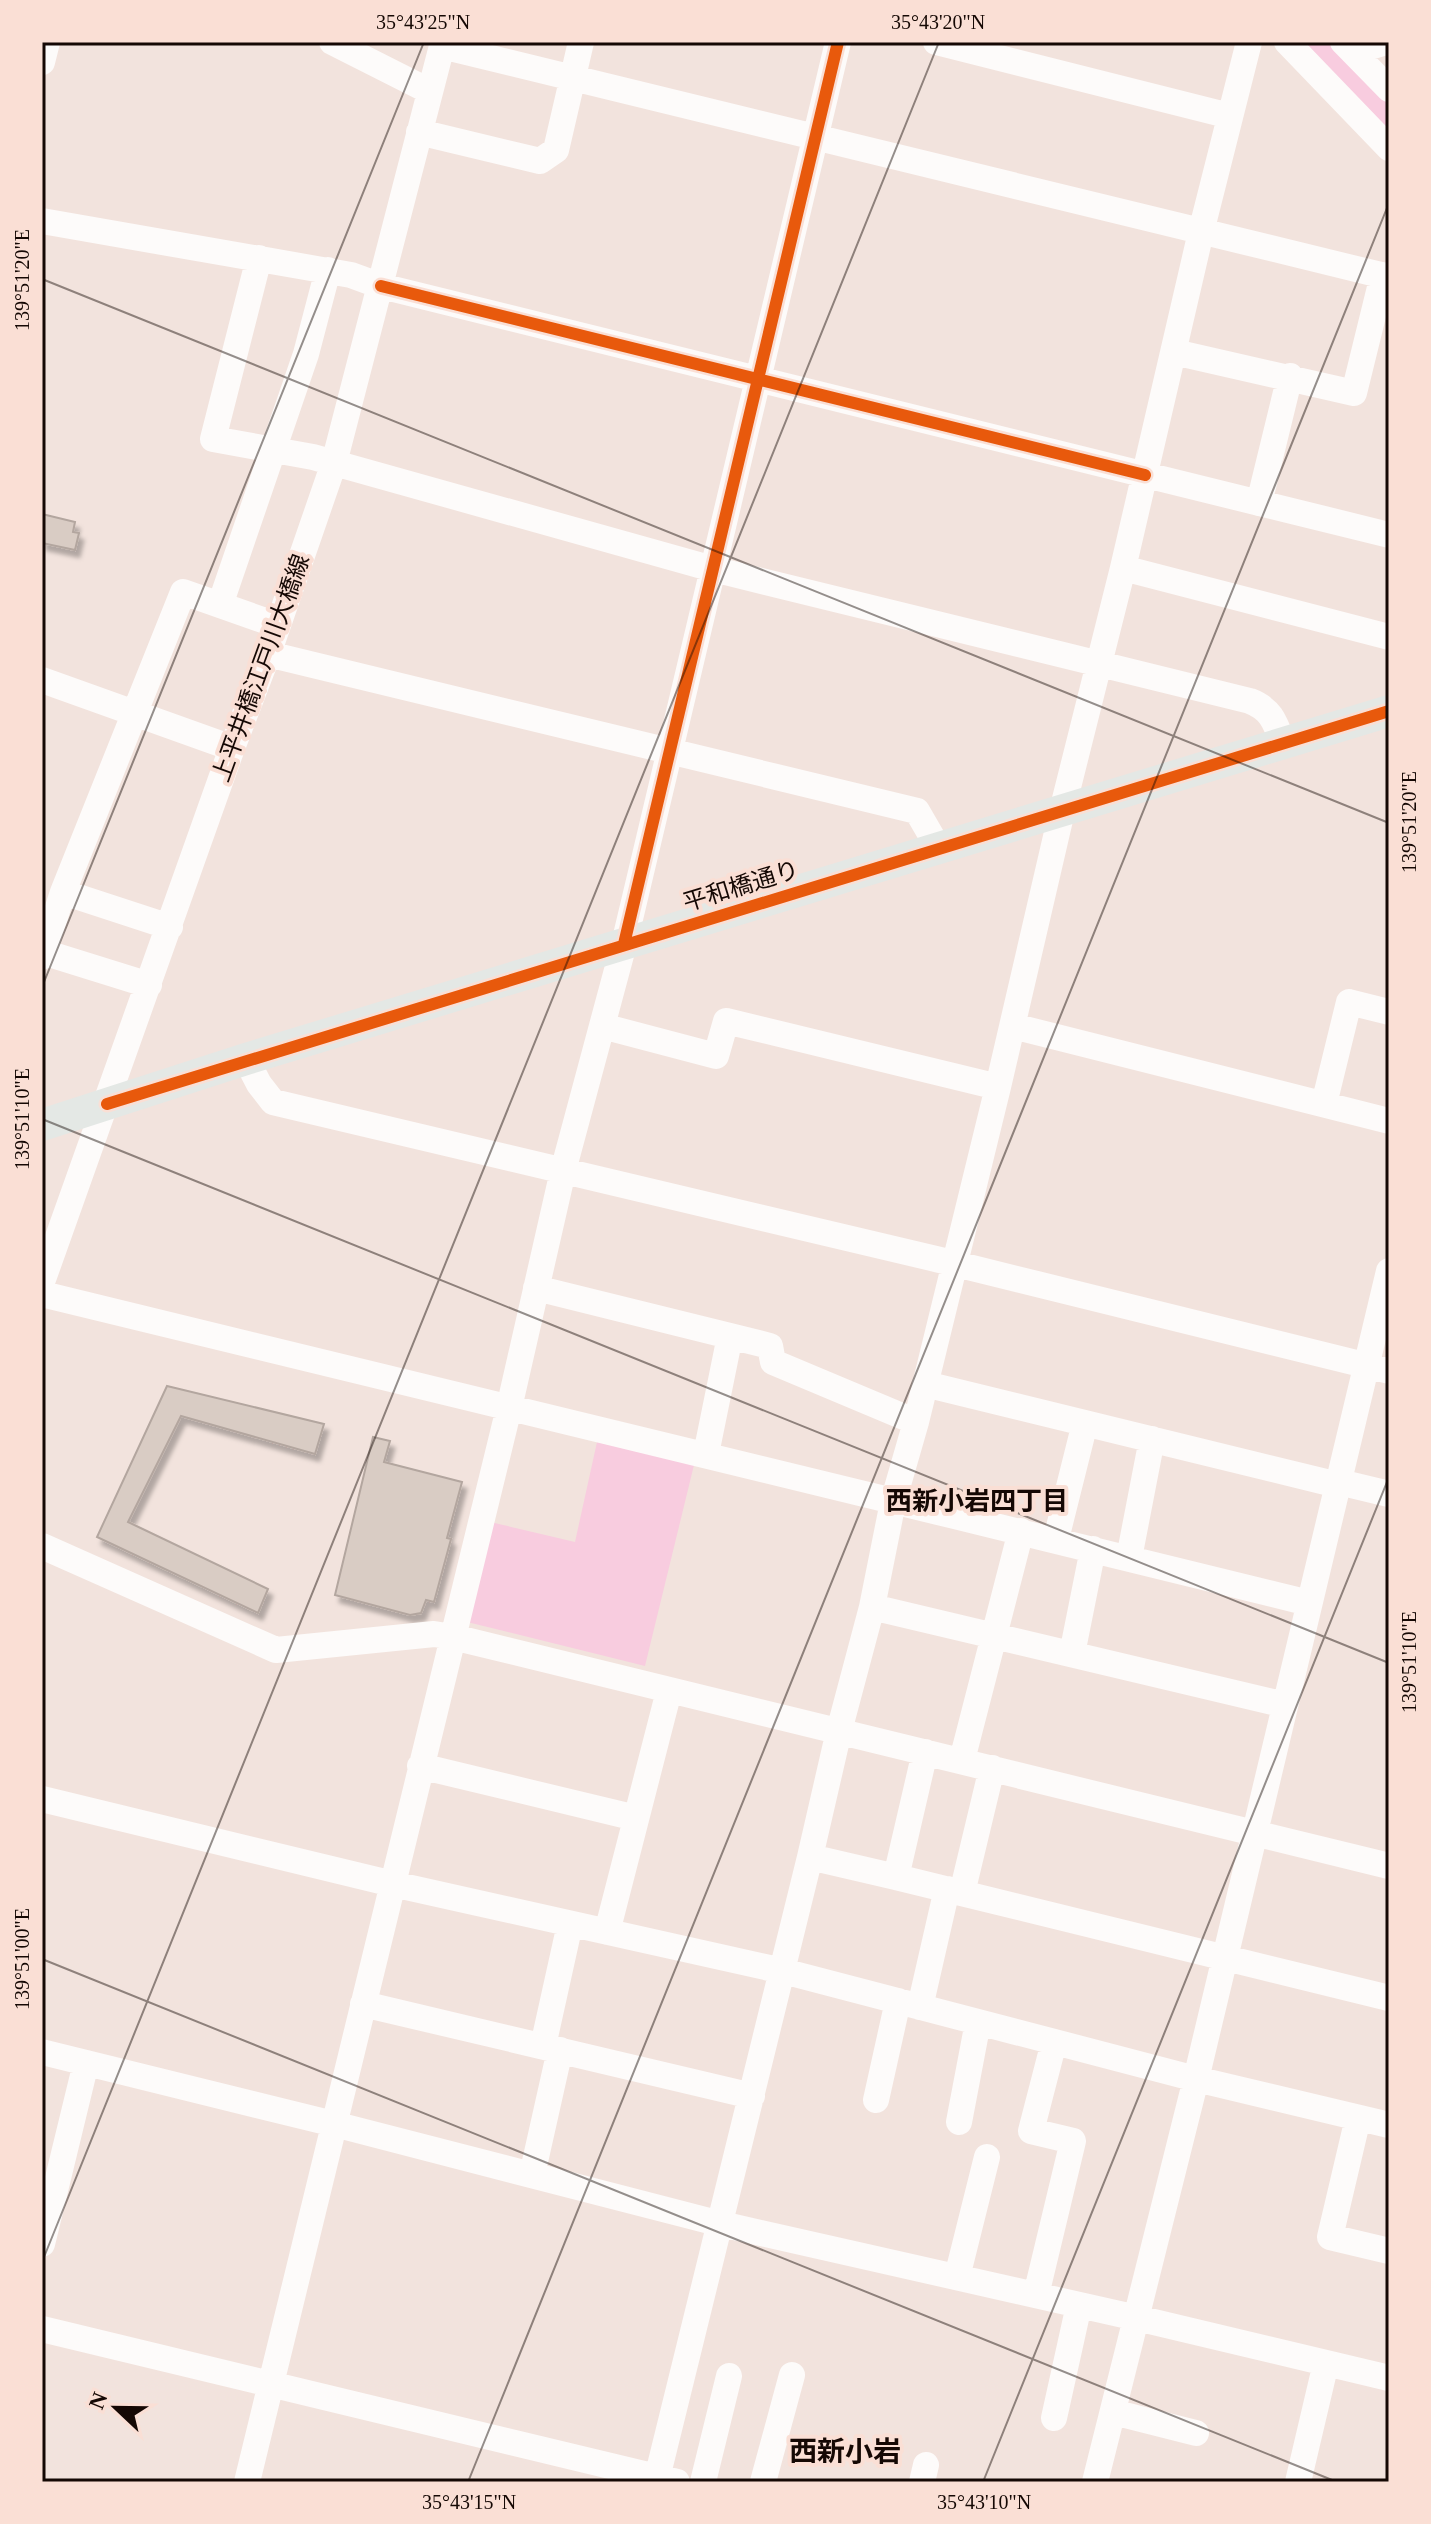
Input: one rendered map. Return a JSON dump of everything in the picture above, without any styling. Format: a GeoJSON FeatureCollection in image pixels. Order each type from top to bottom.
{"type":"FeatureCollection","features":[{"type":"Feature","properties":{"kind":"main road","name":"平和橋通り"},"geometry":{"type":"LineString","coordinates":[[42,1125],[246,1059],[1389,711]]}},
{"type":"Feature","properties":{"kind":"street"},"geometry":{"type":"LineString","coordinates":[[42,62],[47,42]]}},
{"type":"Feature","properties":{"kind":"street"},"geometry":{"type":"LineString","coordinates":[[332,42],[429,91]]}},
{"type":"Feature","properties":{"kind":"street"},"geometry":{"type":"LineString","coordinates":[[419,132],[540,161],[556,150],[581,42]]}},
{"type":"Feature","properties":{"kind":"street"},"geometry":{"type":"LineString","coordinates":[[247,2482],[509,1408],[563,1171],[624,944],[838,42]]}},
{"type":"Feature","properties":{"kind":"street"},"geometry":{"type":"LineString","coordinates":[[936,42],[1230,116]]}},
{"type":"Feature","properties":{"kind":"street"},"geometry":{"type":"LineString","coordinates":[[42,2329],[271,2385],[583,2471],[663,2480],[839,1731],[872,1607],[893,1502],[916,1422],[1013,1026],[1097,665],[1249,42]]}},
{"type":"Feature","properties":{"kind":"street"},"geometry":{"type":"LineString","coordinates":[[1287,42],[1389,148]]}},
{"type":"Feature","properties":{"kind":"street"},"geometry":{"type":"LineString","coordinates":[[1348,47],[1386,42]]}},
{"type":"Feature","properties":{"kind":"street"},"geometry":{"type":"LineString","coordinates":[[442,44],[1386,276],[1354,393],[1174,352]]}},
{"type":"Feature","properties":{"kind":"street","name":"上平井橋江戸川大橋線"},"geometry":{"type":"LineString","coordinates":[[42,1282],[334,463],[442,44]]}},
{"type":"Feature","properties":{"kind":"street"},"geometry":{"type":"LineString","coordinates":[[1348,47],[1389,89]]}},
{"type":"Feature","properties":{"kind":"street"},"geometry":{"type":"LineString","coordinates":[[42,221],[351,275],[381,286],[1389,535]]}},
{"type":"Feature","properties":{"kind":"street"},"geometry":{"type":"LineString","coordinates":[[259,258],[213,439],[334,463],[713,569],[1250,701],[1266,707],[1283,743]]}},
{"type":"Feature","properties":{"kind":"street"},"geometry":{"type":"LineString","coordinates":[[220,605],[306,354],[328,270]]}},
{"type":"Feature","properties":{"kind":"street"},"geometry":{"type":"LineString","coordinates":[[1259,503],[1290,376]]}},
{"type":"Feature","properties":{"kind":"street"},"geometry":{"type":"LineString","coordinates":[[1123,568],[1389,637]]}},
{"type":"Feature","properties":{"kind":"street"},"geometry":{"type":"LineString","coordinates":[[149,985],[43,954],[63,892],[183,592],[277,625]]}},
{"type":"Feature","properties":{"kind":"street"},"geometry":{"type":"LineString","coordinates":[[268,654],[917,811],[939,849]]}},
{"type":"Feature","properties":{"kind":"street"},"geometry":{"type":"LineString","coordinates":[[42,680],[232,748]]}},
{"type":"Feature","properties":{"kind":"street"},"geometry":{"type":"LineString","coordinates":[[63,892],[170,927]]}},
{"type":"Feature","properties":{"kind":"street"},"geometry":{"type":"LineString","coordinates":[[1324,1104],[1349,1002],[1389,1012]]}},
{"type":"Feature","properties":{"kind":"street"},"geometry":{"type":"LineString","coordinates":[[602,1026],[716,1056],[726,1021],[998,1087]]}},
{"type":"Feature","properties":{"kind":"street"},"geometry":{"type":"LineString","coordinates":[[1013,1026],[1389,1121]]}},
{"type":"Feature","properties":{"kind":"street"},"geometry":{"type":"LineString","coordinates":[[246,1059],[273,1102],[1378,1368]]}},
{"type":"Feature","properties":{"kind":"street"},"geometry":{"type":"LineString","coordinates":[[1095,2482],[1196,2079],[1338,1484],[1378,1368],[1389,1271]]}},
{"type":"Feature","properties":{"kind":"street"},"geometry":{"type":"LineString","coordinates":[[536,1288],[770,1346],[773,1362],[916,1422]]}},
{"type":"Feature","properties":{"kind":"street"},"geometry":{"type":"LineString","coordinates":[[42,1294],[1309,1603]]}},
{"type":"Feature","properties":{"kind":"street"},"geometry":{"type":"LineString","coordinates":[[706,1454],[730,1336]]}},
{"type":"Feature","properties":{"kind":"street"},"geometry":{"type":"LineString","coordinates":[[925,1384],[1389,1494]]}},
{"type":"Feature","properties":{"kind":"street"},"geometry":{"type":"LineString","coordinates":[[1056,1539],[1085,1423]]}},
{"type":"Feature","properties":{"kind":"street"},"geometry":{"type":"LineString","coordinates":[[1129,1558],[1152,1439]]}},
{"type":"Feature","properties":{"kind":"street"},"geometry":{"type":"LineString","coordinates":[[962,1760],[1021,1531]]}},
{"type":"Feature","properties":{"kind":"street"},"geometry":{"type":"LineString","coordinates":[[42,1546],[276,1650],[434,1634],[453,1637],[1389,1866]]}},
{"type":"Feature","properties":{"kind":"street"},"geometry":{"type":"LineString","coordinates":[[1072,1654],[1093,1549]]}},
{"type":"Feature","properties":{"kind":"street"},"geometry":{"type":"LineString","coordinates":[[872,1607],[1285,1705]]}},
{"type":"Feature","properties":{"kind":"street"},"geometry":{"type":"LineString","coordinates":[[607,1932],[669,1691]]}},
{"type":"Feature","properties":{"kind":"street"},"geometry":{"type":"LineString","coordinates":[[896,1877],[925,1752]]}},
{"type":"Feature","properties":{"kind":"street"},"geometry":{"type":"LineString","coordinates":[[420,1766],[636,1818]]}},
{"type":"Feature","properties":{"kind":"street"},"geometry":{"type":"LineString","coordinates":[[876,2100],[909,2004],[954,1891],[992,1768]]}},
{"type":"Feature","properties":{"kind":"street"},"geometry":{"type":"LineString","coordinates":[[42,1799],[393,1884],[783,1971],[1196,2079],[1389,2125]]}},
{"type":"Feature","properties":{"kind":"street"},"geometry":{"type":"LineString","coordinates":[[810,1857],[1389,1998]]}},
{"type":"Feature","properties":{"kind":"street"},"geometry":{"type":"LineString","coordinates":[[532,2175],[570,1924]]}},
{"type":"Feature","properties":{"kind":"street"},"geometry":{"type":"LineString","coordinates":[[363,2004],[752,2096]]}},
{"type":"Feature","properties":{"kind":"street"},"geometry":{"type":"LineString","coordinates":[[959,2122],[978,2022]]}},
{"type":"Feature","properties":{"kind":"street"},"geometry":{"type":"LineString","coordinates":[[1036,2295],[1073,2141],[1031,2131],[1054,2042]]}},
{"type":"Feature","properties":{"kind":"street"},"geometry":{"type":"LineString","coordinates":[[42,2052],[721,2224],[1389,2378]]}},
{"type":"Feature","properties":{"kind":"street"},"geometry":{"type":"LineString","coordinates":[[42,2244],[86,2063]]}},
{"type":"Feature","properties":{"kind":"street"},"geometry":{"type":"LineString","coordinates":[[1358,2118],[1330,2237],[1389,2251]]}},
{"type":"Feature","properties":{"kind":"street"},"geometry":{"type":"LineString","coordinates":[[957,2277],[987,2157]]}},
{"type":"Feature","properties":{"kind":"street"},"geometry":{"type":"LineString","coordinates":[[1054,2418],[1079,2305]]}},
{"type":"Feature","properties":{"kind":"street"},"geometry":{"type":"LineString","coordinates":[[1298,2482],[1326,2363]]}},
{"type":"Feature","properties":{"kind":"street"},"geometry":{"type":"LineString","coordinates":[[763,2482],[792,2375]]}},
{"type":"Feature","properties":{"kind":"street"},"geometry":{"type":"LineString","coordinates":[[703,2482],[729,2376]]}},
{"type":"Feature","properties":{"kind":"street"},"geometry":{"type":"LineString","coordinates":[[1113,2412],[1196,2433]]}},
{"type":"Feature","properties":{"kind":"shaded area"},"geometry":{"type":"Polygon","coordinates":[[[1298,42],[1331,42],[1389,100],[1389,136],[1298,42]]]}},
{"type":"Feature","properties":{"kind":"shaded area"},"geometry":{"type":"Polygon","coordinates":[[[597,1442],[694,1465],[645,1666],[459,1620],[482,1520],[575,1542],[597,1442]]]}},
{"type":"Feature","properties":{"kind":"building"},"geometry":{"type":"Polygon","coordinates":[[[42,514],[75,522],[73,532],[79,533],[75,550],[42,543],[42,514]]]}},
{"type":"Feature","properties":{"kind":"building"},"geometry":{"type":"Polygon","coordinates":[[[167,1386],[324,1424],[315,1454],[181,1416],[128,1522],[268,1589],[258,1613],[97,1537],[167,1386]]]}},
{"type":"Feature","properties":{"kind":"building"},"geometry":{"type":"Polygon","coordinates":[[[373,1437],[390,1441],[384,1462],[462,1482],[434,1602],[426,1600],[421,1613],[410,1615],[335,1595],[373,1437]]]}},
{"type":"Feature","properties":{"kind":"cycle path"},"geometry":{"type":"LineString","coordinates":[[624,944],[838,42]]}},
{"type":"Feature","properties":{"kind":"cycle path"},"geometry":{"type":"LineString","coordinates":[[381,286],[1145,475]]}},
{"type":"Feature","properties":{"kind":"cycle path"},"geometry":{"type":"LineString","coordinates":[[107,1104],[1389,711]]}},
{"type":"Feature","properties":{"kind":"district","name":"西新小岩四丁目"},"geometry":{"type":"Point","coordinates":[977,1501]}},
{"type":"Feature","properties":{"kind":"district","name":"西新小岩"},"geometry":{"type":"Point","coordinates":[845,2451]}}]}
